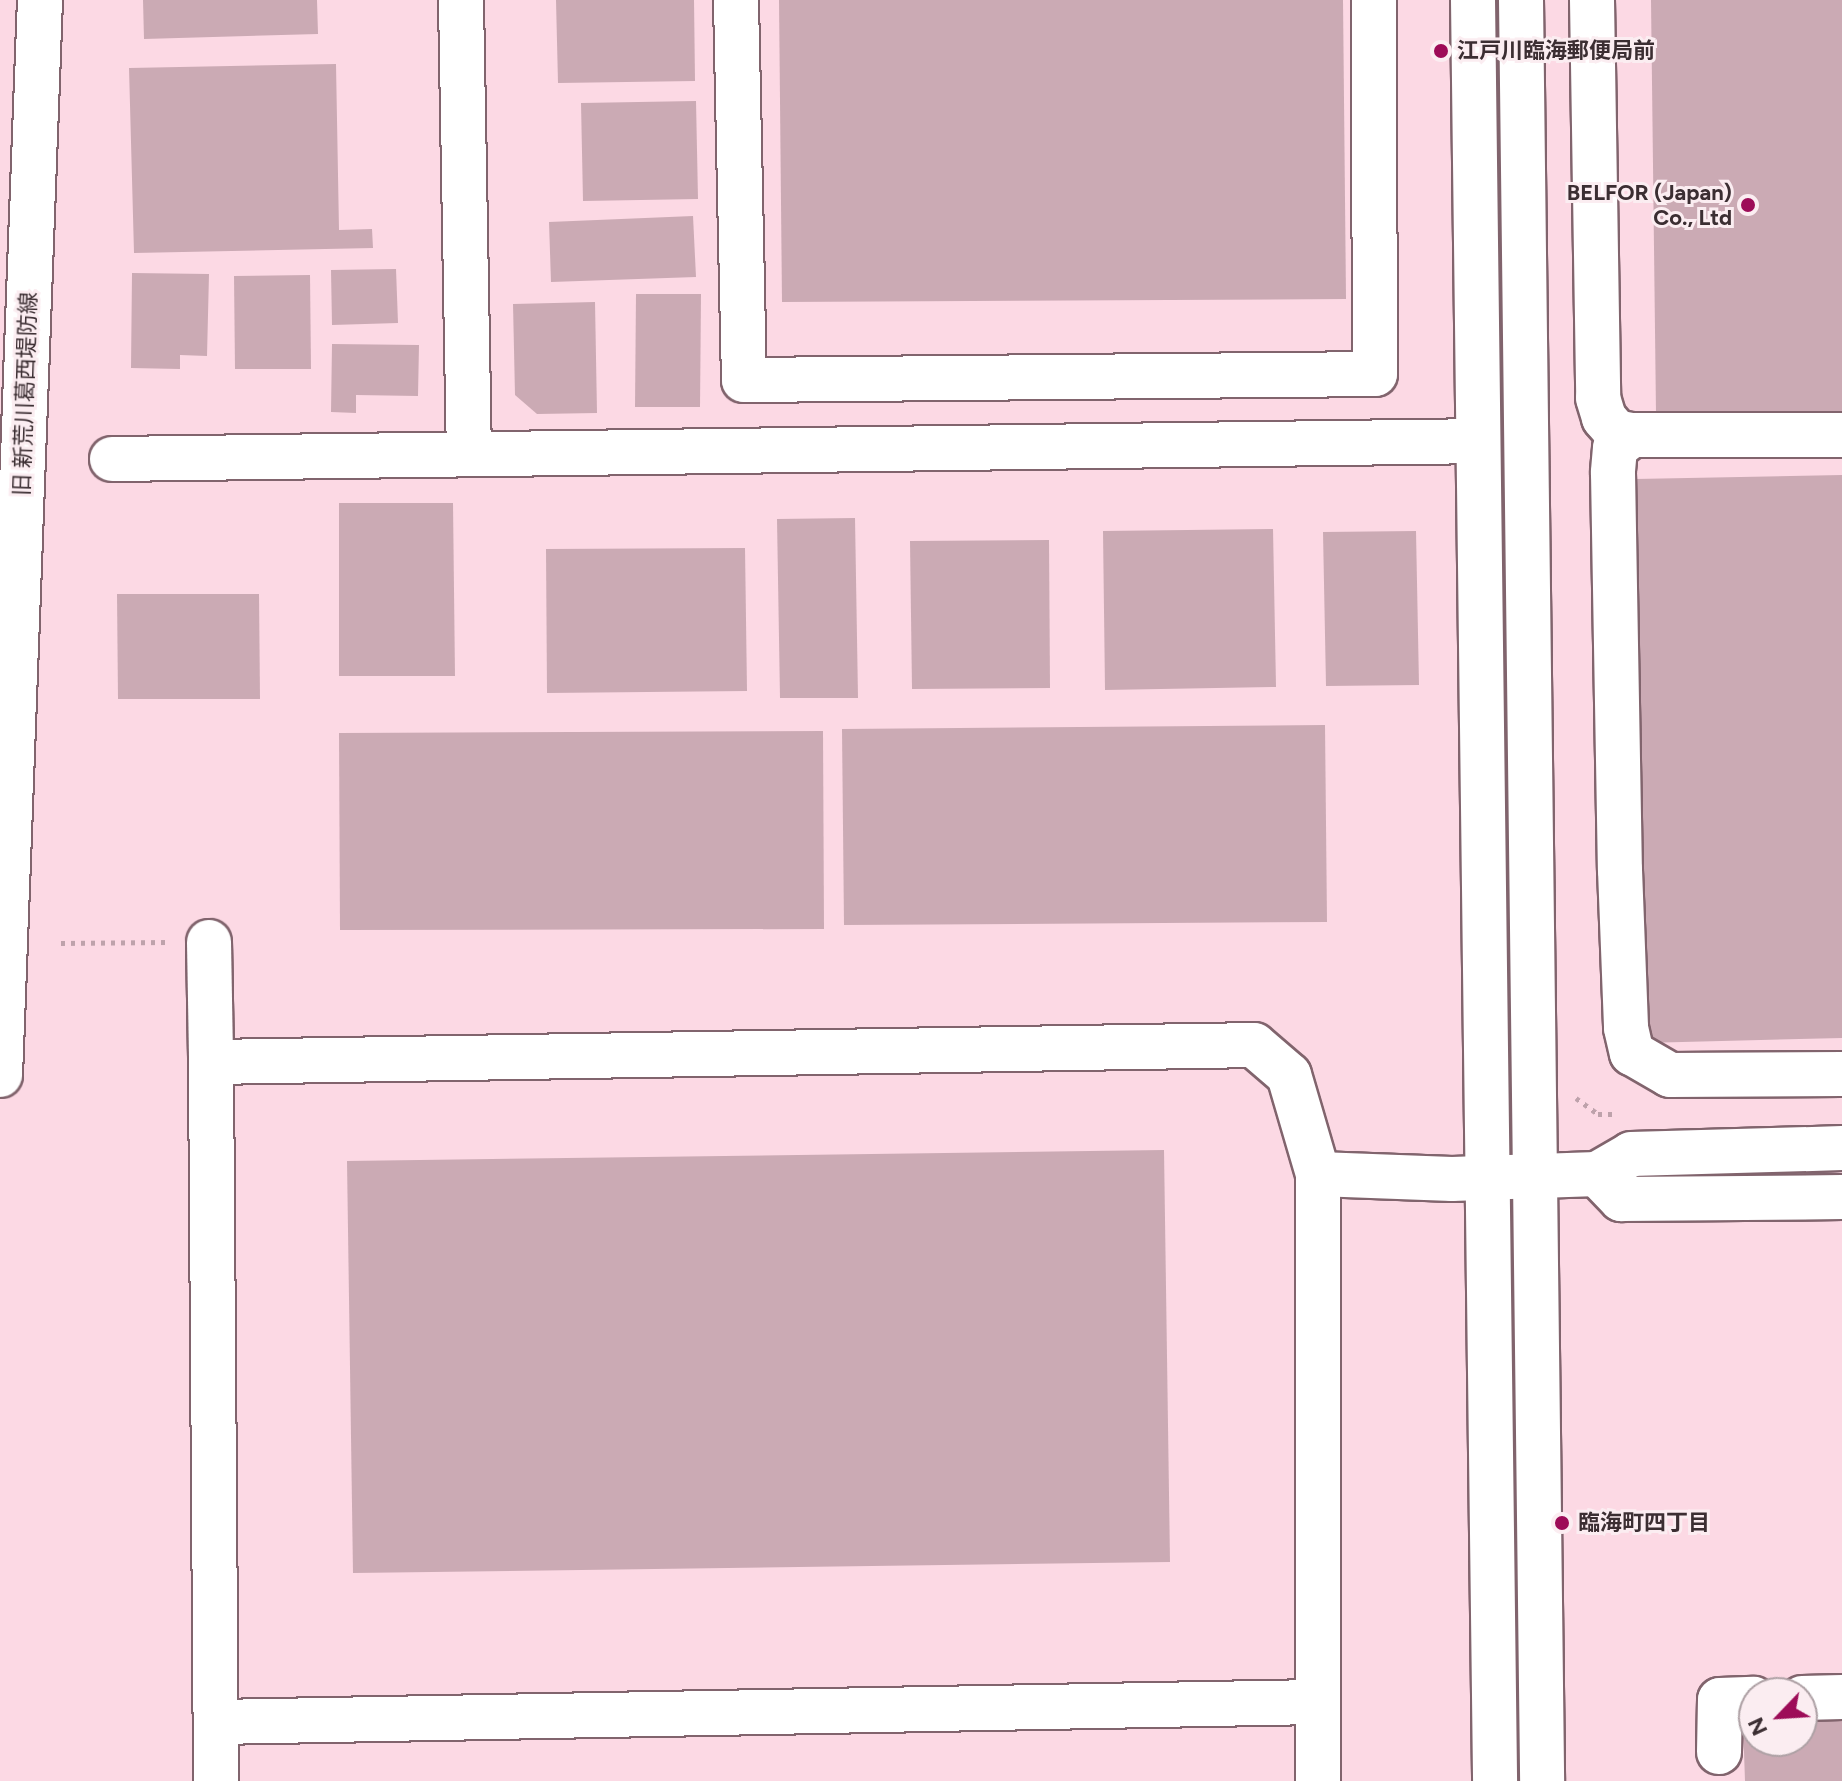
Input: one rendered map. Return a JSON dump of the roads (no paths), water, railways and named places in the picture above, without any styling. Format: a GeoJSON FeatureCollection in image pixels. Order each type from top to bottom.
{"type":"FeatureCollection","features":[{"type":"Feature","properties":{"kind":"street","name":"旧 新荒川葛西堤防線"},"geometry":{"type":"LineString","coordinates":[[0,1075],[10,522],[40,0]]}},
{"type":"Feature","properties":{"kind":"street"},"geometry":{"type":"LineString","coordinates":[[461,0],[469,454]]}},
{"type":"Feature","properties":{"kind":"street"},"geometry":{"type":"LineString","coordinates":[[736,0],[744,380],[1375,374],[1374,0]]}},
{"type":"Feature","properties":{"kind":"street"},"geometry":{"type":"LineString","coordinates":[[1473,0],[1495,1781]]}},
{"type":"Feature","properties":{"kind":"street"},"geometry":{"type":"LineString","coordinates":[[1521,0],[1542,1781]]}},
{"type":"Feature","properties":{"kind":"street"},"geometry":{"type":"LineString","coordinates":[[1592,0],[1598,398],[1616,432],[1632,435],[1842,435]]}},
{"type":"Feature","properties":{"kind":"street"},"geometry":{"type":"LineString","coordinates":[[1632,435],[1615,448],[1613,473],[1620,870],[1626,1028],[1632,1053],[1670,1075],[1842,1074]]}},
{"type":"Feature","properties":{"kind":"street"},"geometry":{"type":"LineString","coordinates":[[112,459],[1478,441]]}},
{"type":"Feature","properties":{"kind":"street"},"geometry":{"type":"LineString","coordinates":[[209,942],[216,1781]]}},
{"type":"Feature","properties":{"kind":"street"},"geometry":{"type":"LineString","coordinates":[[211,1062],[1254,1045],[1289,1075],[1318,1174],[1318,1781]]}},
{"type":"Feature","properties":{"kind":"street"},"geometry":{"type":"LineString","coordinates":[[1318,1174],[1488,1178],[1597,1174],[1631,1154],[1842,1148]]}},
{"type":"Feature","properties":{"kind":"street"},"geometry":{"type":"LineString","coordinates":[[1597,1174],[1621,1199],[1842,1197]]}},
{"type":"Feature","properties":{"kind":"street"},"geometry":{"type":"LineString","coordinates":[[1818,1698],[1842,1697]]}},
{"type":"Feature","properties":{"kind":"street"},"geometry":{"type":"LineString","coordinates":[[1719,1752],[1720,1700],[1738,1699]]}},
{"type":"Feature","properties":{"kind":"street"},"geometry":{"type":"LineString","coordinates":[[216,1722],[1316,1702]]}},
{"type":"Feature","properties":{"kind":"place","name":"江戸川臨海郵便局前"},"geometry":{"type":"Point","coordinates":[1441,51]}},
{"type":"Feature","properties":{"kind":"place","name":"BELFOR (Japan) Co., Ltd"},"geometry":{"type":"Point","coordinates":[1748,205]}},
{"type":"Feature","properties":{"kind":"place","name":"臨海町四丁目"},"geometry":{"type":"Point","coordinates":[1562,1523]}}]}
